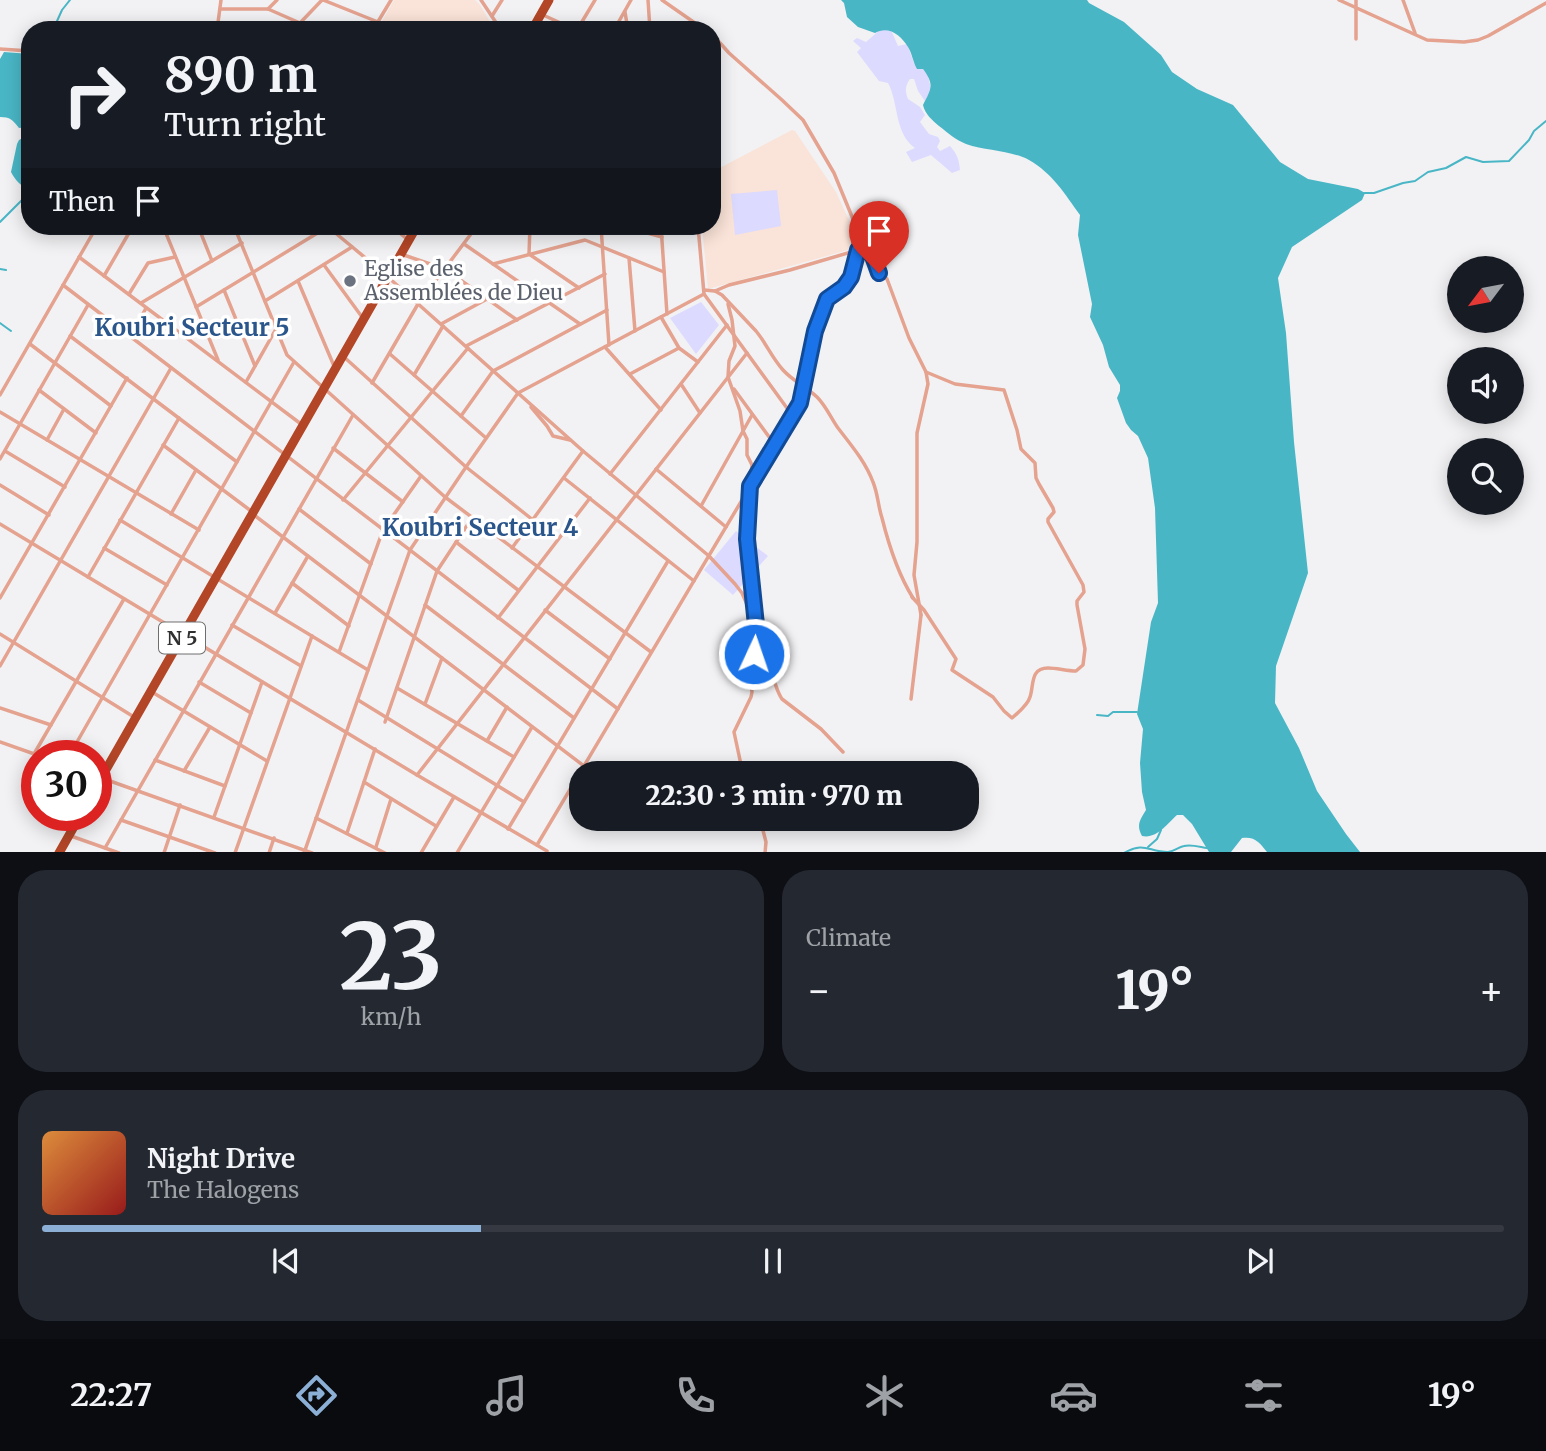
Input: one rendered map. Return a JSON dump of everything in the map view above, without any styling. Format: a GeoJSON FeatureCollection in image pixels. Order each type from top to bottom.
{"type":"FeatureCollection","features":[{"type":"Feature","properties":{"kind":"highway"},"geometry":{"type":"LineString","coordinates":[[537,21],[549,0]]}},
{"type":"Feature","properties":{"kind":"highway","name":"N 5"},"geometry":{"type":"LineString","coordinates":[[112,756],[184,635],[412,235]]}},
{"type":"Feature","properties":{"kind":"highway"},"geometry":{"type":"LineString","coordinates":[[59,852],[71,831]]}},
{"type":"Feature","properties":{"kind":"street"},"geometry":{"type":"LineString","coordinates":[[218,21],[221,0]]}},
{"type":"Feature","properties":{"kind":"street"},"geometry":{"type":"LineString","coordinates":[[268,9],[278,0]]}},
{"type":"Feature","properties":{"kind":"street"},"geometry":{"type":"LineString","coordinates":[[307,21],[323,0],[376,21]]}},
{"type":"Feature","properties":{"kind":"street"},"geometry":{"type":"LineString","coordinates":[[379,21],[391,0]]}},
{"type":"Feature","properties":{"kind":"street"},"geometry":{"type":"LineString","coordinates":[[481,0],[495,21]]}},
{"type":"Feature","properties":{"kind":"street"},"geometry":{"type":"LineString","coordinates":[[492,16],[502,0]]}},
{"type":"Feature","properties":{"kind":"street"},"geometry":{"type":"LineString","coordinates":[[582,21],[594,0]]}},
{"type":"Feature","properties":{"kind":"street"},"geometry":{"type":"LineString","coordinates":[[619,21],[631,0]]}},
{"type":"Feature","properties":{"kind":"street"},"geometry":{"type":"LineString","coordinates":[[648,0],[649,21]]}},
{"type":"Feature","properties":{"kind":"street"},"geometry":{"type":"LineString","coordinates":[[662,0],[692,21]]}},
{"type":"Feature","properties":{"kind":"street"},"geometry":{"type":"LineString","coordinates":[[1339,0],[1427,40],[1464,42],[1478,40],[1546,3]]}},
{"type":"Feature","properties":{"kind":"street"},"geometry":{"type":"LineString","coordinates":[[1356,0],[1356,38]]}},
{"type":"Feature","properties":{"kind":"street"},"geometry":{"type":"LineString","coordinates":[[1403,0],[1416,35]]}},
{"type":"Feature","properties":{"kind":"street"},"geometry":{"type":"LineString","coordinates":[[220,9],[268,9],[293,21]]}},
{"type":"Feature","properties":{"kind":"street"},"geometry":{"type":"LineString","coordinates":[[625,10],[627,21]]}},
{"type":"Feature","properties":{"kind":"street"},"geometry":{"type":"LineString","coordinates":[[541,14],[557,21]]}},
{"type":"Feature","properties":{"kind":"street"},"geometry":{"type":"LineString","coordinates":[[587,761],[801,401],[815,331],[827,299],[844,287],[851,277],[861,246],[860,236],[834,173],[803,120],[721,44]]}},
{"type":"Feature","properties":{"kind":"street"},"geometry":{"type":"LineString","coordinates":[[0,49],[21,50]]}},
{"type":"Feature","properties":{"kind":"street"},"geometry":{"type":"LineString","coordinates":[[0,395],[92,235]]}},
{"type":"Feature","properties":{"kind":"street"},"geometry":{"type":"LineString","coordinates":[[104,276],[128,235]]}},
{"type":"Feature","properties":{"kind":"street"},"geometry":{"type":"LineString","coordinates":[[167,235],[219,362]]}},
{"type":"Feature","properties":{"kind":"street"},"geometry":{"type":"LineString","coordinates":[[202,235],[212,261]]}},
{"type":"Feature","properties":{"kind":"street"},"geometry":{"type":"LineString","coordinates":[[238,235],[286,355],[445,497],[652,652]]}},
{"type":"Feature","properties":{"kind":"street"},"geometry":{"type":"LineString","coordinates":[[196,307],[313,235]]}},
{"type":"Feature","properties":{"kind":"street"},"geometry":{"type":"LineString","coordinates":[[338,235],[583,452],[709,556],[742,593],[756,625]]}},
{"type":"Feature","properties":{"kind":"street"},"geometry":{"type":"LineString","coordinates":[[403,235],[409,240]]}},
{"type":"Feature","properties":{"kind":"street"},"geometry":{"type":"LineString","coordinates":[[372,383],[418,304],[471,235]]}},
{"type":"Feature","properties":{"kind":"street"},"geometry":{"type":"LineString","coordinates":[[529,254],[530,235]]}},
{"type":"Feature","properties":{"kind":"street"},"geometry":{"type":"LineString","coordinates":[[602,235],[607,346],[661,410]]}},
{"type":"Feature","properties":{"kind":"street"},"geometry":{"type":"LineString","coordinates":[[655,235],[662,237],[667,314]]}},
{"type":"Feature","properties":{"kind":"street"},"geometry":{"type":"LineString","coordinates":[[699,235],[704,292],[792,415]]}},
{"type":"Feature","properties":{"kind":"street"},"geometry":{"type":"LineString","coordinates":[[860,236],[870,248],[879,273],[887,279],[909,338],[926,372],[928,384],[917,433],[917,542],[914,575],[921,615],[911,698]]}},
{"type":"Feature","properties":{"kind":"street"},"geometry":{"type":"LineString","coordinates":[[493,264],[584,240],[664,272]]}},
{"type":"Feature","properties":{"kind":"street"},"geometry":{"type":"LineString","coordinates":[[141,303],[242,243]]}},
{"type":"Feature","properties":{"kind":"street"},"geometry":{"type":"LineString","coordinates":[[464,244],[580,324]]}},
{"type":"Feature","properties":{"kind":"street"},"geometry":{"type":"LineString","coordinates":[[265,301],[352,247]]}},
{"type":"Feature","properties":{"kind":"street"},"geometry":{"type":"LineString","coordinates":[[304,851],[410,550],[518,393],[704,292],[858,250]]}},
{"type":"Feature","properties":{"kind":"street"},"geometry":{"type":"LineString","coordinates":[[401,254],[445,269],[517,320]]}},
{"type":"Feature","properties":{"kind":"street"},"geometry":{"type":"LineString","coordinates":[[529,254],[579,288]]}},
{"type":"Feature","properties":{"kind":"street"},"geometry":{"type":"LineString","coordinates":[[79,257],[303,425]]}},
{"type":"Feature","properties":{"kind":"street"},"geometry":{"type":"LineString","coordinates":[[129,294],[148,263],[176,257]]}},
{"type":"Feature","properties":{"kind":"street"},"geometry":{"type":"LineString","coordinates":[[629,258],[635,331]]}},
{"type":"Feature","properties":{"kind":"street"},"geometry":{"type":"LineString","coordinates":[[324,265],[363,319]]}},
{"type":"Feature","properties":{"kind":"street"},"geometry":{"type":"LineString","coordinates":[[343,499],[467,347],[605,274]]}},
{"type":"Feature","properties":{"kind":"street"},"geometry":{"type":"LineString","coordinates":[[298,281],[335,368]]}},
{"type":"Feature","properties":{"kind":"street"},"geometry":{"type":"LineString","coordinates":[[63,285],[618,709]]}},
{"type":"Feature","properties":{"kind":"street"},"geometry":{"type":"LineString","coordinates":[[224,290],[256,366]]}},
{"type":"Feature","properties":{"kind":"street"},"geometry":{"type":"LineString","coordinates":[[715,291],[722,295],[761,337],[774,360],[787,374],[824,406],[867,467],[878,494],[881,517],[895,559],[921,615]]}},
{"type":"Feature","properties":{"kind":"street"},"geometry":{"type":"LineString","coordinates":[[415,375],[442,325],[486,299]]}},
{"type":"Feature","properties":{"kind":"street"},"geometry":{"type":"LineString","coordinates":[[728,302],[735,346],[729,361],[727,378],[775,445]]}},
{"type":"Feature","properties":{"kind":"street"},"geometry":{"type":"LineString","coordinates":[[0,459],[88,305]]}},
{"type":"Feature","properties":{"kind":"street"},"geometry":{"type":"LineString","coordinates":[[131,337],[147,307]]}},
{"type":"Feature","properties":{"kind":"street"},"geometry":{"type":"LineString","coordinates":[[461,416],[493,371],[607,310]]}},
{"type":"Feature","properties":{"kind":"street"},"geometry":{"type":"LineString","coordinates":[[661,317],[679,348],[698,362]]}},
{"type":"Feature","properties":{"kind":"street"},"geometry":{"type":"LineString","coordinates":[[610,474],[727,326]]}},
{"type":"Feature","properties":{"kind":"street"},"geometry":{"type":"LineString","coordinates":[[246,382],[276,329]]}},
{"type":"Feature","properties":{"kind":"street"},"geometry":{"type":"LineString","coordinates":[[71,336],[237,462]]}},
{"type":"Feature","properties":{"kind":"street"},"geometry":{"type":"LineString","coordinates":[[30,344],[111,406]]}},
{"type":"Feature","properties":{"kind":"street"},"geometry":{"type":"LineString","coordinates":[[630,374],[679,348]]}},
{"type":"Feature","properties":{"kind":"street"},"geometry":{"type":"LineString","coordinates":[[417,775],[747,353]]}},
{"type":"Feature","properties":{"kind":"street"},"geometry":{"type":"LineString","coordinates":[[390,354],[486,438]]}},
{"type":"Feature","properties":{"kind":"street"},"geometry":{"type":"LineString","coordinates":[[342,356],[466,467],[533,520]]}},
{"type":"Feature","properties":{"kind":"street"},"geometry":{"type":"LineString","coordinates":[[78,740],[294,362]]}},
{"type":"Feature","properties":{"kind":"street"},"geometry":{"type":"LineString","coordinates":[[0,666],[171,368]]}},
{"type":"Feature","properties":{"kind":"street"},"geometry":{"type":"LineString","coordinates":[[912,597],[924,610],[956,659],[952,670],[993,697],[1012,718],[1030,699],[1034,676],[1039,670],[1046,667],[1076,671],[1083,665],[1085,649],[1077,601],[1084,592],[1083,586],[1048,522],[1054,512],[1053,508],[1036,478],[1035,463],[1021,449],[1004,390],[955,384],[926,372]]}},
{"type":"Feature","properties":{"kind":"street"},"geometry":{"type":"LineString","coordinates":[[0,598],[127,379]]}},
{"type":"Feature","properties":{"kind":"street"},"geometry":{"type":"LineString","coordinates":[[681,384],[700,413]]}},
{"type":"Feature","properties":{"kind":"street"},"geometry":{"type":"LineString","coordinates":[[731,385],[747,439],[747,455],[752,465],[747,539],[756,625],[750,678],[752,692],[734,732],[740,761]]}},
{"type":"Feature","properties":{"kind":"street"},"geometry":{"type":"LineString","coordinates":[[39,390],[96,433]]}},
{"type":"Feature","properties":{"kind":"street"},"geometry":{"type":"LineString","coordinates":[[528,402],[553,436],[570,440]]}},
{"type":"Feature","properties":{"kind":"street"},"geometry":{"type":"LineString","coordinates":[[47,440],[64,409]]}},
{"type":"Feature","properties":{"kind":"street"},"geometry":{"type":"LineString","coordinates":[[0,412],[199,530]]}},
{"type":"Feature","properties":{"kind":"street"},"geometry":{"type":"LineString","coordinates":[[105,848],[353,415]]}},
{"type":"Feature","properties":{"kind":"street"},"geometry":{"type":"LineString","coordinates":[[701,506],[752,415]]}},
{"type":"Feature","properties":{"kind":"street"},"geometry":{"type":"LineString","coordinates":[[88,577],[178,418]]}},
{"type":"Feature","properties":{"kind":"street"},"geometry":{"type":"LineString","coordinates":[[163,445],[578,761]]}},
{"type":"Feature","properties":{"kind":"street"},"geometry":{"type":"LineString","coordinates":[[333,448],[403,502]]}},
{"type":"Feature","properties":{"kind":"street"},"geometry":{"type":"LineString","coordinates":[[5,451],[65,487]]}},
{"type":"Feature","properties":{"kind":"street"},"geometry":{"type":"LineString","coordinates":[[512,548],[583,452]]}},
{"type":"Feature","properties":{"kind":"street"},"geometry":{"type":"LineString","coordinates":[[656,469],[726,527]]}},
{"type":"Feature","properties":{"kind":"street"},"geometry":{"type":"LineString","coordinates":[[171,514],[197,470]]}},
{"type":"Feature","properties":{"kind":"street"},"geometry":{"type":"LineString","coordinates":[[339,652],[383,530],[421,476]]}},
{"type":"Feature","properties":{"kind":"street"},"geometry":{"type":"LineString","coordinates":[[564,478],[694,581]]}},
{"type":"Feature","properties":{"kind":"street"},"geometry":{"type":"LineString","coordinates":[[0,485],[49,515]]}},
{"type":"Feature","properties":{"kind":"street"},"geometry":{"type":"LineString","coordinates":[[498,618],[590,499]]}},
{"type":"Feature","properties":{"kind":"street"},"geometry":{"type":"LineString","coordinates":[[299,509],[371,564]]}},
{"type":"Feature","properties":{"kind":"street"},"geometry":{"type":"LineString","coordinates":[[386,720],[437,571],[472,518]]}},
{"type":"Feature","properties":{"kind":"street"},"geometry":{"type":"LineString","coordinates":[[120,520],[368,670]]}},
{"type":"Feature","properties":{"kind":"street"},"geometry":{"type":"LineString","coordinates":[[0,524],[547,851]]}},
{"type":"Feature","properties":{"kind":"street"},"geometry":{"type":"LineString","coordinates":[[456,542],[519,590]]}},
{"type":"Feature","properties":{"kind":"street"},"geometry":{"type":"LineString","coordinates":[[104,548],[167,585]]}},
{"type":"Feature","properties":{"kind":"street"},"geometry":{"type":"LineString","coordinates":[[275,613],[308,556]]}},
{"type":"Feature","properties":{"kind":"street"},"geometry":{"type":"LineString","coordinates":[[508,829],[668,561]]}},
{"type":"Feature","properties":{"kind":"street"},"geometry":{"type":"LineString","coordinates":[[292,583],[349,626]]}},
{"type":"Feature","properties":{"kind":"street"},"geometry":{"type":"LineString","coordinates":[[42,740],[124,599]]}},
{"type":"Feature","properties":{"kind":"street"},"geometry":{"type":"LineString","coordinates":[[425,605],[574,718]]}},
{"type":"Feature","properties":{"kind":"street"},"geometry":{"type":"LineString","coordinates":[[545,610],[610,659]]}},
{"type":"Feature","properties":{"kind":"street"},"geometry":{"type":"LineString","coordinates":[[232,625],[301,666]]}},
{"type":"Feature","properties":{"kind":"street"},"geometry":{"type":"LineString","coordinates":[[0,634],[136,718]]}},
{"type":"Feature","properties":{"kind":"street"},"geometry":{"type":"LineString","coordinates":[[235,852],[312,636]]}},
{"type":"Feature","properties":{"kind":"street"},"geometry":{"type":"LineString","coordinates":[[425,704],[442,658]]}},
{"type":"Feature","properties":{"kind":"street"},"geometry":{"type":"LineString","coordinates":[[762,665],[770,670],[782,699],[821,729],[843,752]]}},
{"type":"Feature","properties":{"kind":"street"},"geometry":{"type":"LineString","coordinates":[[199,682],[251,713]]}},
{"type":"Feature","properties":{"kind":"street"},"geometry":{"type":"LineString","coordinates":[[214,817],[262,682]]}},
{"type":"Feature","properties":{"kind":"street"},"geometry":{"type":"LineString","coordinates":[[397,688],[514,757]]}},
{"type":"Feature","properties":{"kind":"street"},"geometry":{"type":"LineString","coordinates":[[151,691],[267,761]]}},
{"type":"Feature","properties":{"kind":"street"},"geometry":{"type":"LineString","coordinates":[[358,700],[386,720],[524,802]]}},
{"type":"Feature","properties":{"kind":"street"},"geometry":{"type":"LineString","coordinates":[[487,741],[507,707]]}},
{"type":"Feature","properties":{"kind":"street"},"geometry":{"type":"LineString","coordinates":[[0,708],[51,725]]}},
{"type":"Feature","properties":{"kind":"street"},"geometry":{"type":"LineString","coordinates":[[184,771],[210,727]]}},
{"type":"Feature","properties":{"kind":"street"},"geometry":{"type":"LineString","coordinates":[[457,852],[532,727]]}},
{"type":"Feature","properties":{"kind":"street"},"geometry":{"type":"LineString","coordinates":[[0,742],[21,749]]}},
{"type":"Feature","properties":{"kind":"street"},"geometry":{"type":"LineString","coordinates":[[347,833],[375,750]]}},
{"type":"Feature","properties":{"kind":"street"},"geometry":{"type":"LineString","coordinates":[[155,760],[225,786]]}},
{"type":"Feature","properties":{"kind":"street"},"geometry":{"type":"LineString","coordinates":[[112,781],[312,852]]}},
{"type":"Feature","properties":{"kind":"street"},"geometry":{"type":"LineString","coordinates":[[364,782],[436,826]]}},
{"type":"Feature","properties":{"kind":"street"},"geometry":{"type":"LineString","coordinates":[[537,845],[569,791]]}},
{"type":"Feature","properties":{"kind":"street"},"geometry":{"type":"LineString","coordinates":[[421,852],[454,797]]}},
{"type":"Feature","properties":{"kind":"street"},"geometry":{"type":"LineString","coordinates":[[375,847],[391,799]]}},
{"type":"Feature","properties":{"kind":"street"},"geometry":{"type":"LineString","coordinates":[[164,852],[180,805]]}},
{"type":"Feature","properties":{"kind":"street"},"geometry":{"type":"LineString","coordinates":[[316,818],[386,852]]}},
{"type":"Feature","properties":{"kind":"street"},"geometry":{"type":"LineString","coordinates":[[121,820],[215,852]]}},
{"type":"Feature","properties":{"kind":"street"},"geometry":{"type":"LineString","coordinates":[[763,831],[765,852]]}},
{"type":"Feature","properties":{"kind":"street"},"geometry":{"type":"LineString","coordinates":[[69,835],[119,852]]}},
{"type":"Feature","properties":{"kind":"street"},"geometry":{"type":"LineString","coordinates":[[269,852],[274,838]]}},
{"type":"Feature","properties":{"kind":"shaded area"},"geometry":{"type":"Polygon","coordinates":[[[394,0],[475,0],[490,21],[382,21],[394,0]]]}},
{"type":"Feature","properties":{"kind":"shaded area"},"geometry":{"type":"Polygon","coordinates":[[[841,0],[1087,0],[1124,22],[1161,55],[1172,72],[1197,89],[1233,105],[1280,162],[1308,179],[1358,189],[1365,193],[1362,200],[1292,247],[1278,278],[1286,333],[1308,573],[1276,666],[1275,703],[1299,748],[1317,791],[1360,852],[1267,852],[1257,841],[1242,838],[1231,852],[1209,852],[1192,824],[1183,815],[1177,815],[1157,833],[1142,836],[1139,829],[1146,810],[1140,763],[1143,729],[1137,714],[1151,622],[1158,603],[1155,508],[1148,458],[1138,436],[1126,423],[1117,398],[1120,385],[1109,367],[1103,345],[1090,317],[1092,304],[1078,235],[1080,215],[1058,184],[1037,165],[1014,154],[966,144],[934,121],[923,105],[930,91],[929,79],[923,69],[917,69],[905,43],[898,35],[889,31],[875,33],[858,27],[847,17],[841,0]]]}},
{"type":"Feature","properties":{"kind":"shaded area"},"geometry":{"type":"Polygon","coordinates":[[[881,29],[891,30],[898,46],[907,44],[914,63],[928,75],[931,90],[925,101],[914,79],[910,79],[907,84],[908,99],[920,107],[925,115],[920,122],[929,134],[938,137],[940,141],[937,147],[940,151],[950,146],[960,170],[952,173],[931,155],[912,162],[906,152],[915,148],[903,134],[888,83],[879,81],[857,52],[861,48],[853,41],[857,38],[866,42],[881,29]]]}},
{"type":"Feature","properties":{"kind":"shaded area"},"geometry":{"type":"Polygon","coordinates":[[[4,52],[21,53],[21,128],[11,120],[0,117],[0,59],[4,52]]]}},
{"type":"Feature","properties":{"kind":"shaded area"},"geometry":{"type":"Polygon","coordinates":[[[792,130],[795,131],[836,192],[859,247],[708,289],[703,235],[721,235],[721,167],[792,130]]]}},
{"type":"Feature","properties":{"kind":"shaded area"},"geometry":{"type":"Polygon","coordinates":[[[21,139],[21,184],[11,172],[21,139]]]}},
{"type":"Feature","properties":{"kind":"shaded area"},"geometry":{"type":"Polygon","coordinates":[[[777,190],[781,226],[735,235],[731,194],[777,190]]]}},
{"type":"Feature","properties":{"kind":"shaded area"},"geometry":{"type":"Polygon","coordinates":[[[701,302],[719,325],[696,354],[670,318],[701,302]]]}},
{"type":"Feature","properties":{"kind":"shaded area"},"geometry":{"type":"Polygon","coordinates":[[[736,531],[768,556],[733,595],[704,570],[736,531]]]}},
{"type":"Feature","properties":{"kind":"waterway"},"geometry":{"type":"LineString","coordinates":[[57,21],[70,0]]}},
{"type":"Feature","properties":{"kind":"waterway"},"geometry":{"type":"LineString","coordinates":[[1364,193],[1374,193],[1415,181],[1428,172],[1446,168],[1466,157],[1483,162],[1509,161],[1546,121]]}},
{"type":"Feature","properties":{"kind":"waterway"},"geometry":{"type":"LineString","coordinates":[[0,222],[21,201]]}},
{"type":"Feature","properties":{"kind":"waterway"},"geometry":{"type":"LineString","coordinates":[[0,269],[6,270]]}},
{"type":"Feature","properties":{"kind":"waterway"},"geometry":{"type":"LineString","coordinates":[[0,323],[11,331]]}},
{"type":"Feature","properties":{"kind":"waterway"},"geometry":{"type":"LineString","coordinates":[[1097,715],[1137,712]]}},
{"type":"Feature","properties":{"kind":"waterway"},"geometry":{"type":"LineString","coordinates":[[1148,847],[1157,839],[1161,830]]}},
{"type":"Feature","properties":{"kind":"waterway"},"geometry":{"type":"LineString","coordinates":[[1168,852],[1187,845],[1207,848]]}},
{"type":"Feature","properties":{"kind":"waterway"},"geometry":{"type":"LineString","coordinates":[[1126,852],[1142,847],[1161,852]]}},
{"type":"Feature","properties":{"kind":"waterway"},"geometry":{"type":"LineString","coordinates":[[1161,852],[1168,852]]}},
{"type":"Feature","properties":{"kind":"place","name":"Eglise des Assemblées de Dieu"},"geometry":{"type":"Point","coordinates":[350,281]}},
{"type":"Feature","properties":{"kind":"district","name":"Koubri Secteur 5"},"geometry":{"type":"Point","coordinates":[192,328]}},
{"type":"Feature","properties":{"kind":"district","name":"Koubri Secteur 4"},"geometry":{"type":"Point","coordinates":[480,528]}},
{"type":"Feature","properties":{"kind":"route"},"geometry":{"type":"LineString","coordinates":[[754,654],[756,625],[747,539],[750,486],[800,403],[815,331],[827,299],[844,287],[851,277],[861,246],[860,236],[870,248],[879,273]]}}]}
